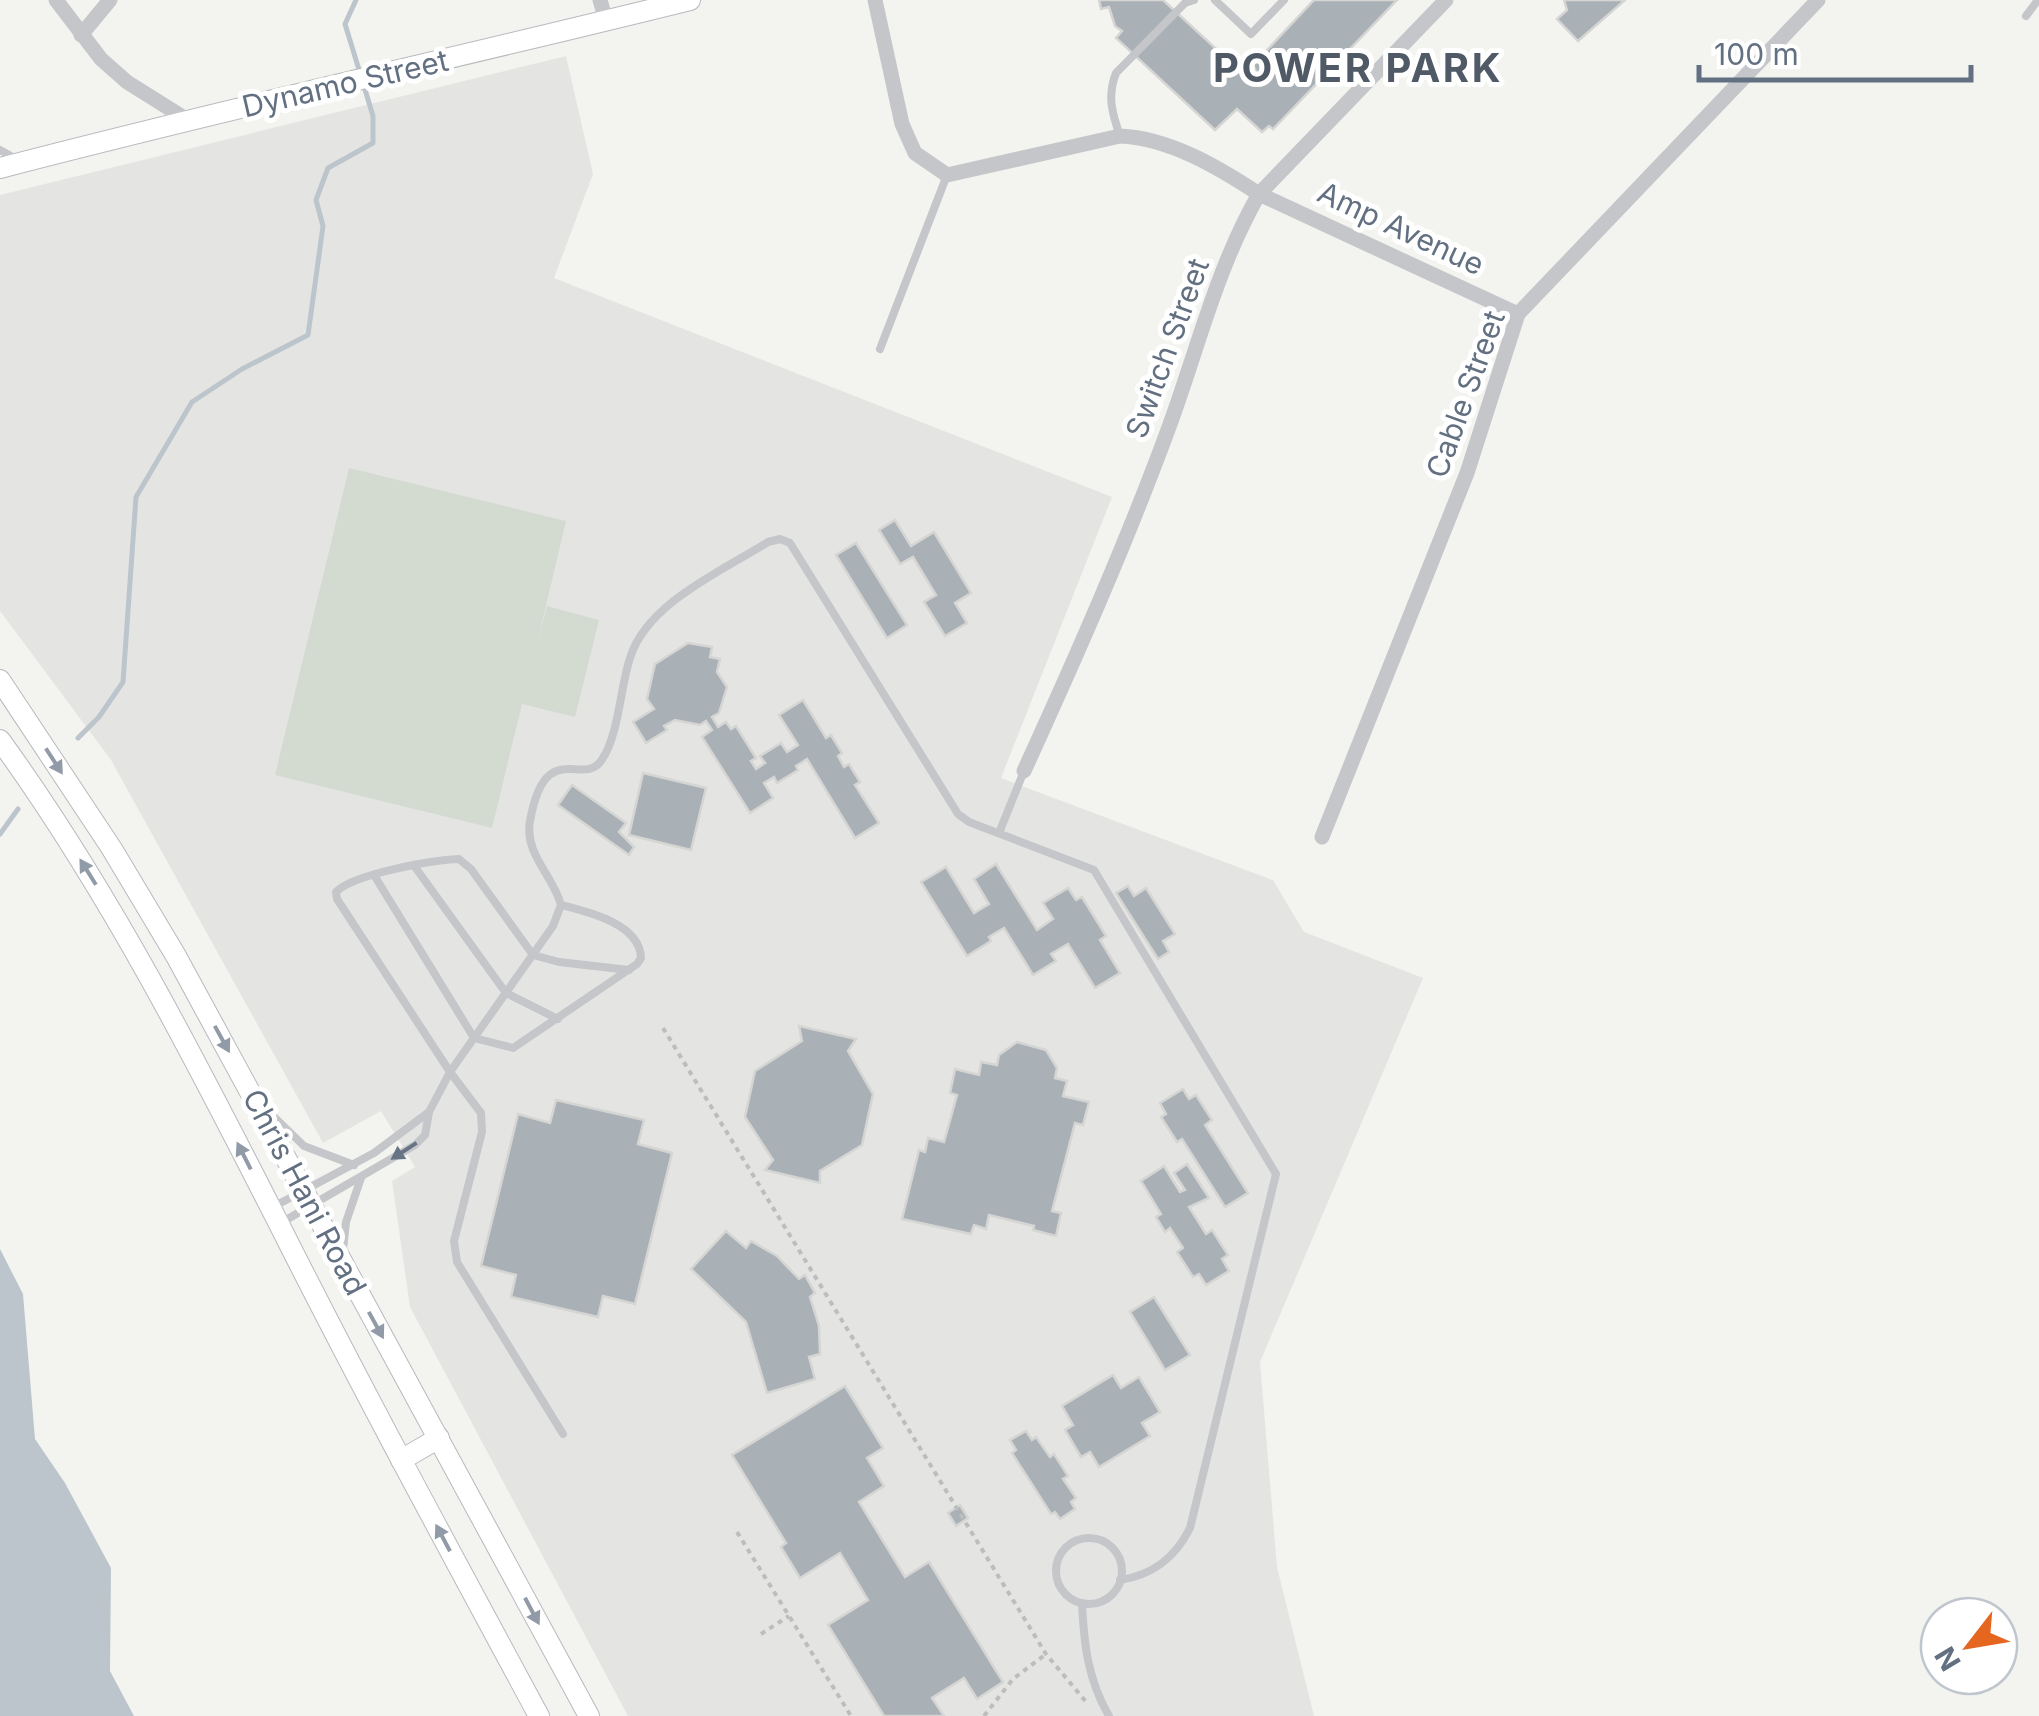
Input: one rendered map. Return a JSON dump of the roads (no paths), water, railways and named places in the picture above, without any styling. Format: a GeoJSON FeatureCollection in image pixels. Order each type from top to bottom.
{"type":"FeatureCollection","features":[{"type":"Feature","properties":{"kind":"main road","name":"Dynamo Street"},"geometry":{"type":"LineString","coordinates":[[0,168],[186,120],[375,78],[603,10],[690,0]]}},
{"type":"Feature","properties":{"kind":"main road","name":"Chris Hani Road"},"geometry":{"type":"LineString","coordinates":[[0,680],[112,849],[252,1092],[589,1716]]}},
{"type":"Feature","properties":{"kind":"main road","name":"Chris Hani Road"},"geometry":{"type":"LineString","coordinates":[[0,740],[114,914],[163,999],[401,1460],[539,1716]]}},
{"type":"Feature","properties":{"kind":"main road"},"geometry":{"type":"LineString","coordinates":[[401,1460],[440,1438]]}},
{"type":"Feature","properties":{"kind":"street"},"geometry":{"type":"LineString","coordinates":[[56,0],[101,59],[127,82],[186,120]]}},
{"type":"Feature","properties":{"kind":"street"},"geometry":{"type":"LineString","coordinates":[[82,35],[110,0]]}},
{"type":"Feature","properties":{"kind":"street"},"geometry":{"type":"LineString","coordinates":[[875,0],[902,124],[915,153],[947,175],[1120,136]]}},
{"type":"Feature","properties":{"kind":"street","name":"Switch Street"},"geometry":{"type":"LineString","coordinates":[[1024,770],[1107,585],[1169,426],[1215,287],[1242,224],[1260,194],[1446,0]]}},
{"type":"Feature","properties":{"kind":"street","name":"Cable Street"},"geometry":{"type":"LineString","coordinates":[[1322,837],[1467,473],[1518,314],[1818,0]]}},
{"type":"Feature","properties":{"kind":"street","name":"Amp Avenue"},"geometry":{"type":"LineString","coordinates":[[1120,136],[1147,137],[1518,314]]}},
{"type":"Feature","properties":{"kind":"lane"},"geometry":{"type":"LineString","coordinates":[[1120,136],[1111,109],[1111,87],[1116,73],[1185,3],[1194,0]]}},
{"type":"Feature","properties":{"kind":"lane"},"geometry":{"type":"LineString","coordinates":[[1215,0],[1251,34],[1284,0]]}},
{"type":"Feature","properties":{"kind":"lane"},"geometry":{"type":"LineString","coordinates":[[2026,16],[2038,0]]}},
{"type":"Feature","properties":{"kind":"lane"},"geometry":{"type":"LineString","coordinates":[[0,150],[22,162]]}},
{"type":"Feature","properties":{"kind":"lane"},"geometry":{"type":"LineString","coordinates":[[880,348],[947,175]]}},
{"type":"Feature","properties":{"kind":"lane"},"geometry":{"type":"LineString","coordinates":[[275,1216],[361,1178],[421,1140],[450,1072],[557,919],[561,905],[529,841],[530,820],[544,780],[558,769],[592,768],[600,763],[609,744],[630,656],[652,619],[774,540],[790,543],[958,814],[1094,870],[1276,1174],[1190,1528],[1168,1560],[1138,1577],[1120,1580]]}},
{"type":"Feature","properties":{"kind":"lane"},"geometry":{"type":"LineString","coordinates":[[999,834],[1024,770]]}},
{"type":"Feature","properties":{"kind":"lane"},"geometry":{"type":"LineString","coordinates":[[563,1434],[457,1262],[454,1242],[482,1122],[474,1099],[450,1072],[337,900],[336,892],[343,885],[374,875],[454,859],[464,862],[533,954],[559,962],[629,970]]}},
{"type":"Feature","properties":{"kind":"lane"},"geometry":{"type":"LineString","coordinates":[[415,867],[506,993],[558,1018]]}},
{"type":"Feature","properties":{"kind":"lane"},"geometry":{"type":"LineString","coordinates":[[374,875],[474,1038],[504,1048],[513,1048],[642,958],[636,938],[606,921],[561,905]]}},
{"type":"Feature","properties":{"kind":"lane"},"geometry":{"type":"LineString","coordinates":[[252,1092],[304,1146],[354,1165]]}},
{"type":"Feature","properties":{"kind":"lane"},"geometry":{"type":"LineString","coordinates":[[275,1216],[309,1198],[430,1112]]}},
{"type":"Feature","properties":{"kind":"lane"},"geometry":{"type":"LineString","coordinates":[[344,1268],[346,1222],[361,1178]]}},
{"type":"Feature","properties":{"kind":"lane"},"geometry":{"type":"LineString","coordinates":[[1090,1537],[1110,1545],[1121,1564],[1120,1580],[1112,1595],[1103,1601],[1082,1603],[1064,1592],[1055,1573],[1061,1552],[1069,1544],[1090,1537]]}},
{"type":"Feature","properties":{"kind":"lane"},"geometry":{"type":"LineString","coordinates":[[1082,1603],[1089,1671],[1109,1716]]}},
{"type":"Feature","properties":{"kind":"waterway"},"geometry":{"type":"LineString","coordinates":[[356,0],[345,24],[360,73]]}},
{"type":"Feature","properties":{"kind":"waterway"},"geometry":{"type":"LineString","coordinates":[[78,738],[99,717],[123,682],[136,497],[192,402],[242,369],[308,335],[323,226],[316,200],[328,168],[373,143],[373,116],[363,83]]}},
{"type":"Feature","properties":{"kind":"waterway"},"geometry":{"type":"LineString","coordinates":[[0,834],[18,809]]}},
{"type":"Feature","properties":{"kind":"district","name":"POWER PARK"},"geometry":{"type":"Point","coordinates":[1358,67]}}]}
